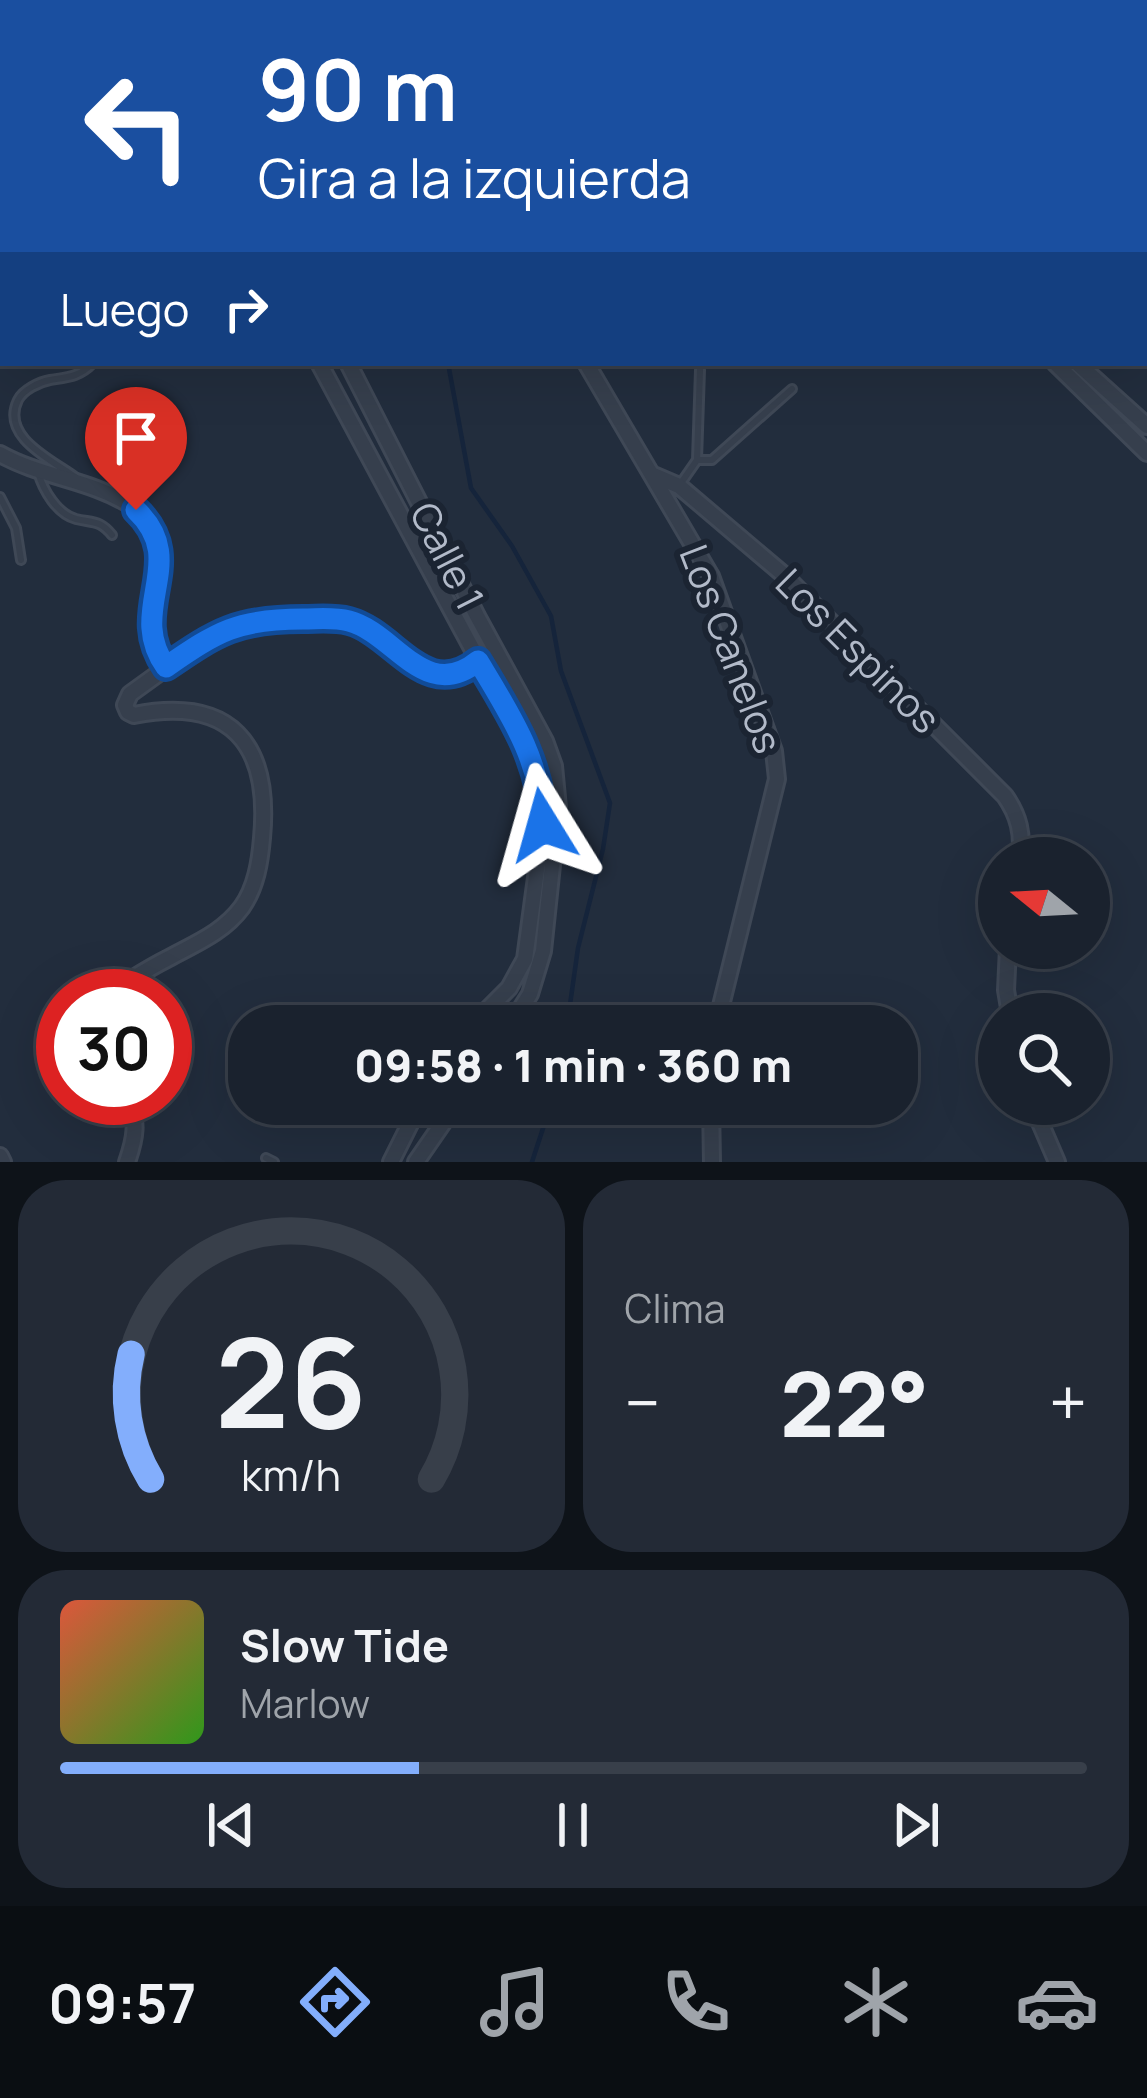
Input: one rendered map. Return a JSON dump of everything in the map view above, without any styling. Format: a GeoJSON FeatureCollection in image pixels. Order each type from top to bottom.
{"type":"FeatureCollection","features":[{"type":"Feature","properties":{"kind":"street"},"geometry":{"type":"LineString","coordinates":[[321,366],[528,748],[539,782],[543,825],[526,959],[516,980],[491,1005]]}},
{"type":"Feature","properties":{"kind":"street","name":"Calle 1"},"geometry":{"type":"LineString","coordinates":[[350,366],[554,766],[558,808],[543,951],[523,1005]]}},
{"type":"Feature","properties":{"kind":"street","name":"Los Canelos"},"geometry":{"type":"LineString","coordinates":[[588,366],[710,576],[777,765],[758,865],[721,1005]]}},
{"type":"Feature","properties":{"kind":"street"},"geometry":{"type":"LineString","coordinates":[[1058,366],[1147,453]]}},
{"type":"Feature","properties":{"kind":"street"},"geometry":{"type":"LineString","coordinates":[[1080,366],[1147,426]]}},
{"type":"Feature","properties":{"kind":"street"},"geometry":{"type":"LineString","coordinates":[[0,454],[128,504],[144,517],[155,535],[160,564],[150,627],[153,645],[166,667]]}},
{"type":"Feature","properties":{"kind":"street","name":"Los Espinos"},"geometry":{"type":"LineString","coordinates":[[651,474],[679,486],[784,574],[1005,796],[1016,811],[1022,837]]}},
{"type":"Feature","properties":{"kind":"street"},"geometry":{"type":"LineString","coordinates":[[152,969],[224,926],[246,901],[259,866],[262,791],[251,753],[227,724],[198,712],[162,709],[138,716],[126,709],[128,697],[206,639],[267,619],[322,618],[367,628],[403,658],[431,672],[458,673],[478,661]]}},
{"type":"Feature","properties":{"kind":"street"},"geometry":{"type":"LineString","coordinates":[[127,1162],[135,1125]]}},
{"type":"Feature","properties":{"kind":"street"},"geometry":{"type":"LineString","coordinates":[[391,1162],[410,1125]]}},
{"type":"Feature","properties":{"kind":"street"},"geometry":{"type":"LineString","coordinates":[[416,1162],[442,1125]]}},
{"type":"Feature","properties":{"kind":"street"},"geometry":{"type":"LineString","coordinates":[[711,1125],[712,1162]]}},
{"type":"Feature","properties":{"kind":"street"},"geometry":{"type":"LineString","coordinates":[[1041,1125],[1058,1162]]}},
{"type":"Feature","properties":{"kind":"lane"},"geometry":{"type":"LineString","coordinates":[[85,486],[24,440],[14,424],[14,412],[18,398],[28,389],[76,376],[89,366]]}},
{"type":"Feature","properties":{"kind":"lane"},"geometry":{"type":"LineString","coordinates":[[679,486],[698,460],[700,370]]}},
{"type":"Feature","properties":{"kind":"lane"},"geometry":{"type":"LineString","coordinates":[[698,460],[712,460],[792,389]]}},
{"type":"Feature","properties":{"kind":"lane"},"geometry":{"type":"LineString","coordinates":[[38,472],[47,494],[64,512],[100,523],[112,536]]}},
{"type":"Feature","properties":{"kind":"lane"},"geometry":{"type":"LineString","coordinates":[[0,497],[16,528],[21,560]]}},
{"type":"Feature","properties":{"kind":"waterway"},"geometry":{"type":"LineString","coordinates":[[449,366],[471,488],[512,546],[551,616],[561,671],[610,803],[570,1005]]}},
{"type":"Feature","properties":{"kind":"waterway"},"geometry":{"type":"LineString","coordinates":[[532,1162],[544,1125]]}},
{"type":"Feature","properties":{"kind":"route"},"geometry":{"type":"LineString","coordinates":[[136,510],[150,526],[160,554],[150,627],[153,645],[166,667],[220,632],[267,619],[355,622],[389,642],[403,658],[431,672],[458,673],[478,661],[528,748],[542,796],[543,825]]}}]}
